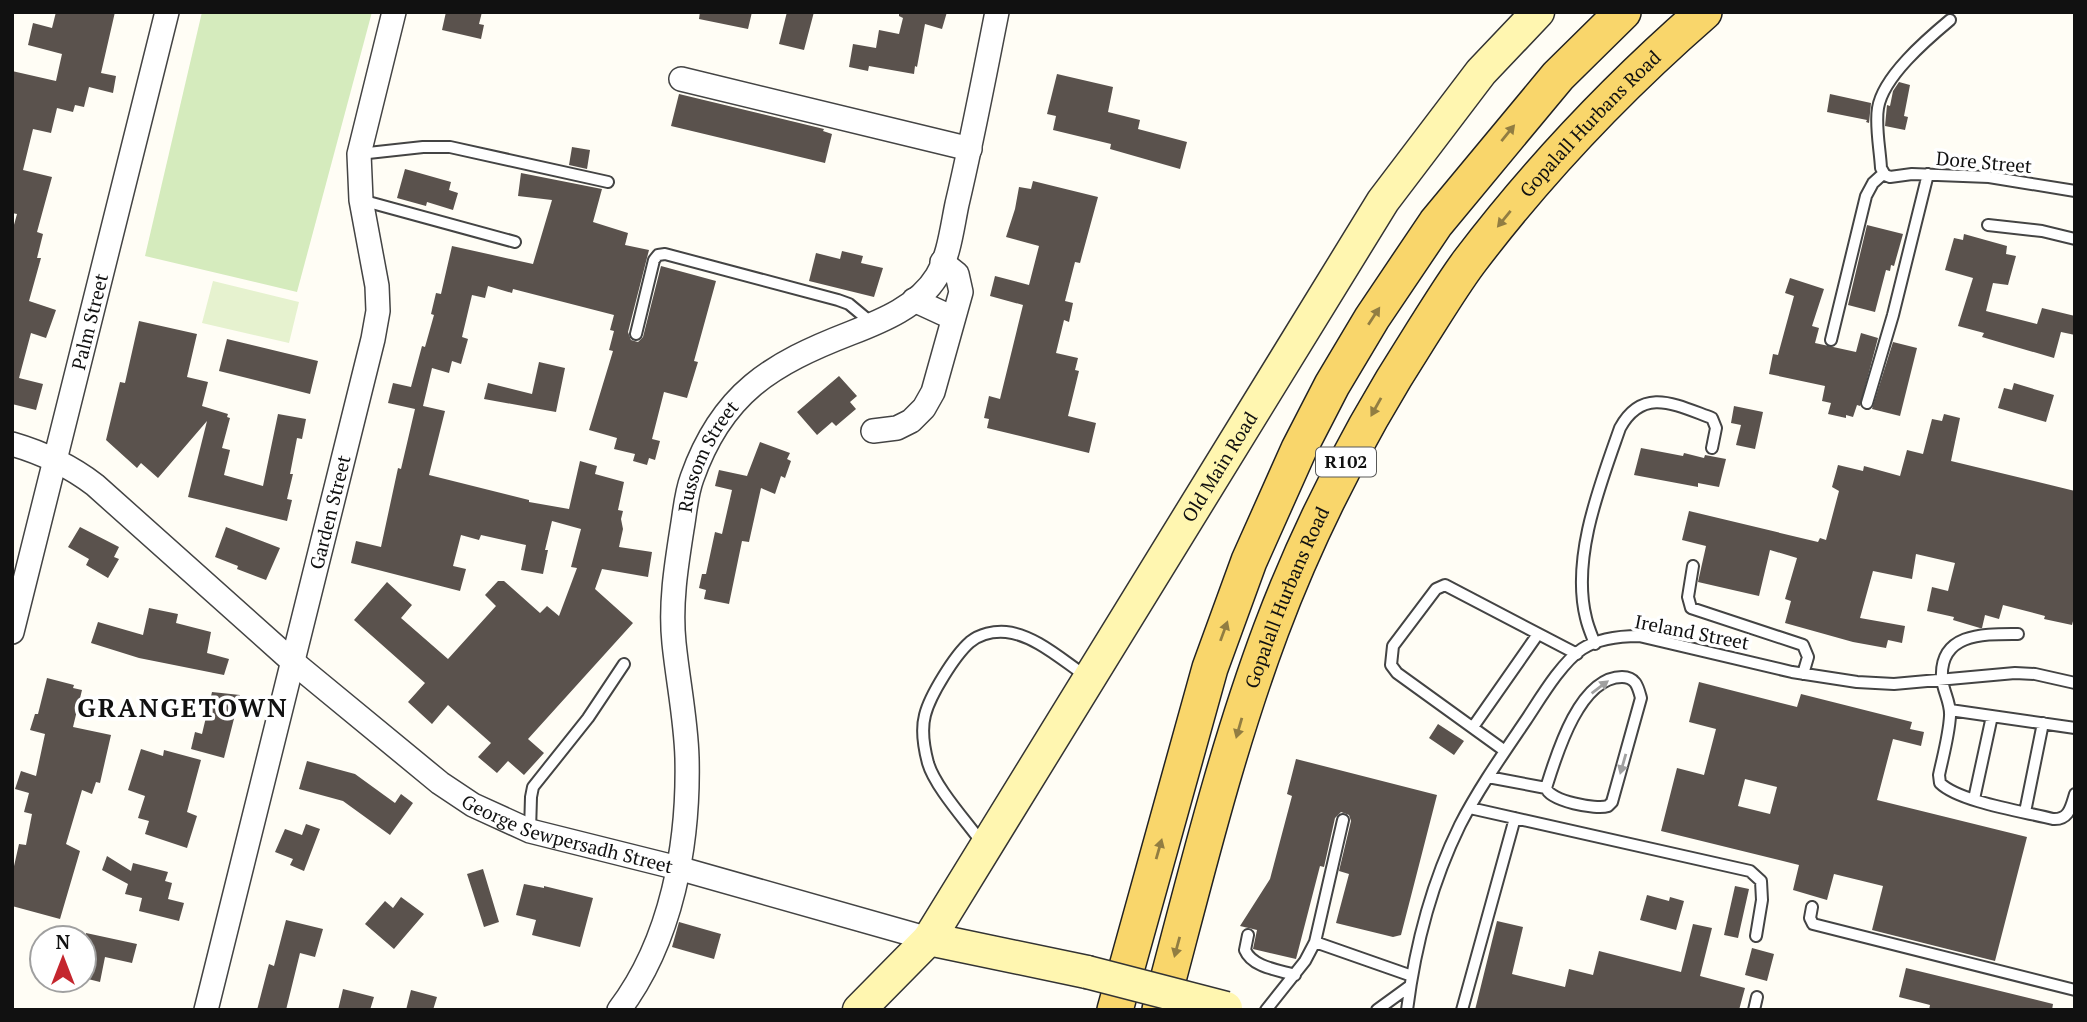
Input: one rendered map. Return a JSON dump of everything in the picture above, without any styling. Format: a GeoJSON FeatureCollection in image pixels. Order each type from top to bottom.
{"type":"FeatureCollection","features":[{"type":"Feature","properties":{"kind":"main road","name":"R102"},"geometry":{"type":"LineString","coordinates":[[1115,1010],[1210,668],[1249,561],[1299,449],[1332,385],[1372,318],[1436,223],[1558,76],[1623,12]]}},
{"type":"Feature","properties":{"kind":"main road","name":"Gopalall Hurbans Road"},"geometry":{"type":"LineString","coordinates":[[1160,1010],[1255,676],[1299,563],[1354,447],[1411,350],[1468,263],[1491,234],[1606,104],[1704,12]]}},
{"type":"Feature","properties":{"kind":"street","name":"Palm Street"},"geometry":{"type":"LineString","coordinates":[[12,632],[167,12]]}},
{"type":"Feature","properties":{"kind":"street","name":"Garden Street"},"geometry":{"type":"LineString","coordinates":[[206,1010],[373,339],[378,311],[377,286],[360,200],[359,154],[394,12]]}},
{"type":"Feature","properties":{"kind":"street","name":"Russom Street"},"geometry":{"type":"LineString","coordinates":[[619,1010],[649,962],[662,929],[678,868],[686,800],[687,758],[673,641],[672,604],[691,481],[702,453],[724,413],[746,390],[773,369],[812,348],[901,310],[936,277],[970,149],[997,12]]}},
{"type":"Feature","properties":{"kind":"street","name":"Old Main Road"},"geometry":{"type":"LineString","coordinates":[[929,939],[1383,201],[1481,72],[1538,12]]}},
{"type":"Feature","properties":{"kind":"street"},"geometry":{"type":"LineString","coordinates":[[681,79],[970,149]]}},
{"type":"Feature","properties":{"kind":"street"},"geometry":{"type":"LineString","coordinates":[[873,431],[898,428],[911,421],[924,408],[933,392],[961,287],[957,274],[942,262]]}},
{"type":"Feature","properties":{"kind":"street"},"geometry":{"type":"LineString","coordinates":[[914,300],[953,318]]}},
{"type":"Feature","properties":{"kind":"street","name":"George Sewpersadh Street"},"geometry":{"type":"LineString","coordinates":[[12,444],[73,468],[95,485],[292,662],[440,783],[473,805],[530,831],[678,868],[929,939],[1087,972],[1230,1009]]}},
{"type":"Feature","properties":{"kind":"street"},"geometry":{"type":"LineString","coordinates":[[859,1010],[929,939]]}},
{"type":"Feature","properties":{"kind":"lane"},"geometry":{"type":"LineString","coordinates":[[1831,340],[1866,196],[1872,183],[1887,175],[1881,168],[1877,119],[1884,89],[1893,76],[1950,20]]}},
{"type":"Feature","properties":{"kind":"lane"},"geometry":{"type":"LineString","coordinates":[[359,154],[450,147],[608,183]]}},
{"type":"Feature","properties":{"kind":"lane"},"geometry":{"type":"LineString","coordinates":[[1867,403],[1893,315],[1928,174]]}},
{"type":"Feature","properties":{"kind":"lane","name":"Dore Street"},"geometry":{"type":"LineString","coordinates":[[1887,175],[1989,177],[2075,191]]}},
{"type":"Feature","properties":{"kind":"lane"},"geometry":{"type":"LineString","coordinates":[[360,200],[515,242]]}},
{"type":"Feature","properties":{"kind":"lane"},"geometry":{"type":"LineString","coordinates":[[1988,225],[2042,231],[2075,239]]}},
{"type":"Feature","properties":{"kind":"lane"},"geometry":{"type":"LineString","coordinates":[[636,334],[654,260],[658,255],[665,254],[838,300],[849,304],[873,324]]}},
{"type":"Feature","properties":{"kind":"lane"},"geometry":{"type":"LineString","coordinates":[[1595,644],[1586,618],[1583,566],[1592,510],[1620,428],[1627,416],[1642,405],[1655,401],[1712,418],[1716,428],[1712,448]]}},
{"type":"Feature","properties":{"kind":"lane"},"geometry":{"type":"LineString","coordinates":[[1693,566],[1688,597],[1691,608],[1804,645],[1808,657],[1803,674]]}},
{"type":"Feature","properties":{"kind":"lane"},"geometry":{"type":"LineString","coordinates":[[1505,751],[1397,673],[1391,665],[1393,646],[1436,589],[1445,585],[1577,654]]}},
{"type":"Feature","properties":{"kind":"lane"},"geometry":{"type":"LineString","coordinates":[[986,848],[935,779],[929,766],[923,731],[932,696],[971,642],[984,634],[997,632],[1010,632],[1027,638],[1090,679]]}},
{"type":"Feature","properties":{"kind":"lane"},"geometry":{"type":"LineString","coordinates":[[1473,727],[1538,634]]}},
{"type":"Feature","properties":{"kind":"lane"},"geometry":{"type":"LineString","coordinates":[[2018,634],[1987,635],[1958,642],[1948,652],[1942,679],[1950,710],[1940,783],[1953,792],[1974,799],[2053,819],[2064,818],[2070,811],[2075,794]]}},
{"type":"Feature","properties":{"kind":"lane","name":"Ireland Street"},"geometry":{"type":"LineString","coordinates":[[1407,1010],[1411,981],[1439,874],[1470,808],[1539,699],[1582,649],[1618,636],[1639,636],[1832,680],[1894,684],[2015,673],[2035,674],[2075,683]]}},
{"type":"Feature","properties":{"kind":"lane"},"geometry":{"type":"LineString","coordinates":[[530,831],[533,787],[588,718],[624,664]]}},
{"type":"Feature","properties":{"kind":"lane"},"geometry":{"type":"LineString","coordinates":[[1488,777],[1546,788],[1552,797],[1593,808],[1608,806],[1612,802],[1641,698],[1633,679],[1623,677],[1601,683],[1584,701],[1561,741],[1546,788]]}},
{"type":"Feature","properties":{"kind":"lane"},"geometry":{"type":"LineString","coordinates":[[1950,710],[2075,728]]}},
{"type":"Feature","properties":{"kind":"lane"},"geometry":{"type":"LineString","coordinates":[[1974,799],[1992,716]]}},
{"type":"Feature","properties":{"kind":"lane"},"geometry":{"type":"LineString","coordinates":[[2025,812],[2043,723]]}},
{"type":"Feature","properties":{"kind":"lane"},"geometry":{"type":"LineString","coordinates":[[1470,808],[1750,871],[1761,881],[1762,890],[1756,936]]}},
{"type":"Feature","properties":{"kind":"lane"},"geometry":{"type":"LineString","coordinates":[[1461,1010],[1515,818]]}},
{"type":"Feature","properties":{"kind":"lane"},"geometry":{"type":"LineString","coordinates":[[1266,1010],[1295,975],[1315,942],[1343,820]]}},
{"type":"Feature","properties":{"kind":"lane"},"geometry":{"type":"LineString","coordinates":[[1812,907],[1810,918],[1813,924],[2075,990]]}},
{"type":"Feature","properties":{"kind":"lane"},"geometry":{"type":"LineString","coordinates":[[1248,935],[1245,950],[1250,959],[1295,975]]}},
{"type":"Feature","properties":{"kind":"lane"},"geometry":{"type":"LineString","coordinates":[[1315,942],[1411,981],[1377,1010]]}},
{"type":"Feature","properties":{"kind":"lane"},"geometry":{"type":"LineString","coordinates":[[1754,1010],[1757,997]]}},
{"type":"Feature","properties":{"kind":"green space"},"geometry":{"type":"Polygon","coordinates":[[[202,12],[372,12],[297,292],[145,256],[202,12]]]}},
{"type":"Feature","properties":{"kind":"green space"},"geometry":{"type":"Polygon","coordinates":[[[213,281],[299,302],[289,343],[202,323],[213,281]]]}},
{"type":"Feature","properties":{"kind":"building"},"geometry":{"type":"Polygon","coordinates":[[[56,12],[115,12],[101,73],[116,76],[113,93],[89,87],[84,107],[75,105],[73,112],[57,108],[51,133],[33,129],[23,170],[52,177],[37,232],[43,234],[37,258],[41,258],[29,301],[56,310],[46,338],[31,333],[19,378],[43,384],[36,410],[12,404],[12,232],[17,214],[12,213],[12,71],[56,81],[62,54],[28,45],[33,23],[52,28],[56,12]]]}},
{"type":"Feature","properties":{"kind":"building"},"geometry":{"type":"Polygon","coordinates":[[[446,12],[482,12],[479,24],[484,25],[481,39],[442,30],[446,12]]]}},
{"type":"Feature","properties":{"kind":"building"},"geometry":{"type":"Polygon","coordinates":[[[700,12],[752,12],[748,29],[699,19],[700,12]]]}},
{"type":"Feature","properties":{"kind":"building"},"geometry":{"type":"Polygon","coordinates":[[[787,12],[814,12],[804,50],[779,44],[787,12]]]}},
{"type":"Feature","properties":{"kind":"building"},"geometry":{"type":"Polygon","coordinates":[[[899,12],[947,12],[942,29],[925,24],[914,74],[869,66],[868,71],[849,67],[853,44],[876,48],[879,30],[899,34],[903,18],[899,16],[899,12]]]}},
{"type":"Feature","properties":{"kind":"building"},"geometry":{"type":"Polygon","coordinates":[[[1057,74],[1113,87],[1108,112],[1140,120],[1138,129],[1187,142],[1180,169],[1110,149],[1111,144],[1053,130],[1056,116],[1047,114],[1057,74]]]}},
{"type":"Feature","properties":{"kind":"building"},"geometry":{"type":"Polygon","coordinates":[[[1899,82],[1910,85],[1904,116],[1908,117],[1905,130],[1885,126],[1887,105],[1890,106],[1893,91],[1899,82]]]}},
{"type":"Feature","properties":{"kind":"building"},"geometry":{"type":"Polygon","coordinates":[[[679,94],[824,129],[823,131],[832,134],[825,163],[671,126],[679,94]]]}},
{"type":"Feature","properties":{"kind":"building"},"geometry":{"type":"Polygon","coordinates":[[[1830,94],[1871,103],[1869,123],[1867,120],[1827,112],[1830,94]]]}},
{"type":"Feature","properties":{"kind":"building"},"geometry":{"type":"Polygon","coordinates":[[[572,147],[590,150],[587,169],[569,165],[572,147]]]}},
{"type":"Feature","properties":{"kind":"building"},"geometry":{"type":"Polygon","coordinates":[[[405,169],[451,182],[449,190],[458,193],[453,210],[427,202],[426,206],[397,198],[405,169]]]}},
{"type":"Feature","properties":{"kind":"building"},"geometry":{"type":"Polygon","coordinates":[[[521,173],[602,189],[593,222],[628,233],[625,245],[649,250],[628,332],[631,340],[638,342],[643,337],[661,266],[716,281],[694,361],[698,362],[687,398],[664,392],[652,439],[660,441],[655,460],[649,458],[647,465],[633,461],[635,454],[614,449],[617,438],[589,430],[613,351],[609,350],[614,331],[610,330],[614,315],[513,289],[512,293],[488,286],[485,298],[472,295],[462,337],[468,339],[461,364],[452,361],[449,373],[432,368],[423,406],[445,411],[429,475],[529,502],[569,509],[580,461],[597,466],[595,474],[624,482],[618,510],[623,511],[619,547],[652,552],[648,577],[602,569],[595,589],[633,623],[528,739],[544,753],[524,775],[508,761],[497,773],[478,757],[491,743],[448,705],[432,724],[408,702],[425,683],[354,620],[387,582],[412,605],[401,618],[448,659],[496,606],[485,595],[498,581],[504,581],[540,613],[547,606],[559,616],[577,568],[571,567],[581,529],[552,521],[543,574],[521,570],[526,545],[481,535],[479,540],[461,535],[453,566],[466,569],[460,591],[351,563],[356,541],[381,547],[398,468],[401,469],[415,409],[388,403],[393,383],[411,387],[434,315],[431,314],[436,293],[441,294],[452,246],[533,264],[552,200],[518,196],[521,173]]]}},
{"type":"Feature","properties":{"kind":"building"},"geometry":{"type":"Polygon","coordinates":[[[1033,181],[1098,197],[1080,263],[1075,262],[1065,301],[1073,303],[1069,322],[1064,320],[1056,353],[1078,358],[1075,370],[1079,371],[1068,416],[1096,423],[1089,453],[987,428],[989,419],[984,418],[989,396],[1000,399],[1023,305],[990,296],[995,276],[1029,285],[1039,246],[1006,237],[1019,187],[1031,189],[1033,181]]]}},
{"type":"Feature","properties":{"kind":"building"},"geometry":{"type":"Polygon","coordinates":[[[1867,225],[1903,234],[1894,266],[1891,265],[1890,271],[1886,270],[1875,312],[1848,305],[1867,225]]]}},
{"type":"Feature","properties":{"kind":"building"},"geometry":{"type":"Polygon","coordinates":[[[1964,234],[2007,246],[2006,254],[2016,256],[2008,285],[1993,283],[1986,311],[2037,324],[2042,308],[2075,316],[2075,335],[2061,332],[2054,358],[1982,337],[1984,333],[1958,326],[1973,278],[1945,270],[1954,238],[1963,240],[1964,234]]]}},
{"type":"Feature","properties":{"kind":"building"},"geometry":{"type":"Polygon","coordinates":[[[842,251],[863,256],[861,263],[883,268],[874,297],[809,281],[816,253],[840,259],[842,251]]]}},
{"type":"Feature","properties":{"kind":"building"},"geometry":{"type":"Polygon","coordinates":[[[1790,278],[1824,289],[1812,326],[1819,328],[1815,343],[1856,352],[1861,333],[1878,338],[1860,406],[1857,405],[1853,417],[1828,414],[1831,403],[1822,401],[1825,386],[1769,374],[1773,354],[1778,355],[1794,296],[1785,293],[1790,278]]]}},
{"type":"Feature","properties":{"kind":"building"},"geometry":{"type":"Polygon","coordinates":[[[139,321],[197,334],[187,377],[208,382],[202,406],[228,414],[227,417],[230,418],[222,448],[230,450],[224,475],[263,486],[278,414],[306,419],[302,439],[297,438],[290,474],[293,474],[287,499],[292,500],[287,521],[188,497],[207,421],[158,478],[141,463],[137,468],[106,440],[120,382],[125,383],[139,321]]]}},
{"type":"Feature","properties":{"kind":"building"},"geometry":{"type":"Polygon","coordinates":[[[227,339],[318,361],[310,394],[219,371],[227,339]]]}},
{"type":"Feature","properties":{"kind":"building"},"geometry":{"type":"Polygon","coordinates":[[[1893,342],[1917,348],[1900,416],[1872,409],[1893,342]]]}},
{"type":"Feature","properties":{"kind":"building"},"geometry":{"type":"Polygon","coordinates":[[[539,362],[565,368],[556,412],[484,399],[488,383],[532,394],[539,362]]]}},
{"type":"Feature","properties":{"kind":"building"},"geometry":{"type":"Polygon","coordinates":[[[839,376],[857,396],[850,402],[856,409],[836,426],[832,422],[817,435],[797,412],[839,376]]]}},
{"type":"Feature","properties":{"kind":"building"},"geometry":{"type":"Polygon","coordinates":[[[2014,383],[2054,395],[2046,422],[1998,408],[2004,388],[2012,390],[2014,383]]]}},
{"type":"Feature","properties":{"kind":"building"},"geometry":{"type":"Polygon","coordinates":[[[1734,406],[1763,412],[1755,449],[1736,445],[1741,425],[1731,423],[1734,406]]]}},
{"type":"Feature","properties":{"kind":"building"},"geometry":{"type":"Polygon","coordinates":[[[1944,414],[1960,418],[1951,461],[2075,491],[2075,613],[2072,625],[2003,605],[1999,619],[1985,615],[1982,628],[1953,620],[1954,617],[1927,611],[1932,587],[1948,591],[1955,563],[1916,554],[1912,579],[1873,571],[1860,618],[1905,626],[1902,643],[1888,640],[1886,648],[1853,642],[1785,623],[1791,601],[1785,599],[1797,558],[1770,550],[1759,596],[1698,582],[1706,546],[1682,540],[1689,511],[1818,542],[1820,538],[1826,540],[1839,491],[1832,487],[1838,465],[1863,471],[1864,466],[1900,476],[1907,450],[1923,454],[1932,419],[1942,421],[1944,414]]]}},
{"type":"Feature","properties":{"kind":"building"},"geometry":{"type":"Polygon","coordinates":[[[760,442],[790,453],[787,459],[791,461],[785,478],[781,476],[775,494],[761,488],[749,542],[742,541],[729,604],[704,599],[706,590],[699,588],[702,574],[706,574],[715,532],[722,534],[732,490],[715,486],[719,470],[747,476],[760,442]]]}},
{"type":"Feature","properties":{"kind":"building"},"geometry":{"type":"Polygon","coordinates":[[[1641,448],[1683,456],[1684,453],[1704,458],[1705,455],[1726,459],[1719,487],[1698,483],[1698,487],[1634,475],[1641,448]]]}},
{"type":"Feature","properties":{"kind":"building"},"geometry":{"type":"Polygon","coordinates":[[[80,527],[119,547],[114,557],[119,559],[108,578],[86,565],[89,559],[68,547],[80,527]]]}},
{"type":"Feature","properties":{"kind":"building"},"geometry":{"type":"Polygon","coordinates":[[[226,527],[280,548],[266,580],[215,557],[226,527]]]}},
{"type":"Feature","properties":{"kind":"building"},"geometry":{"type":"Polygon","coordinates":[[[149,608],[178,614],[176,623],[211,632],[207,653],[229,659],[224,675],[139,658],[91,643],[98,622],[143,635],[149,608]]]}},
{"type":"Feature","properties":{"kind":"building"},"geometry":{"type":"Polygon","coordinates":[[[47,678],[74,685],[73,688],[82,690],[73,727],[111,735],[100,783],[96,782],[92,794],[82,790],[66,844],[80,851],[60,919],[12,906],[12,875],[19,844],[26,845],[32,814],[24,812],[29,793],[15,789],[21,771],[36,776],[45,734],[30,730],[35,714],[38,714],[47,678]]]}},
{"type":"Feature","properties":{"kind":"building"},"geometry":{"type":"Polygon","coordinates":[[[1699,682],[1797,707],[1801,694],[1912,722],[1910,729],[1924,732],[1921,746],[1893,739],[1877,800],[2027,837],[1995,961],[1872,930],[1883,886],[1834,874],[1827,900],[1793,890],[1799,865],[1661,831],[1677,768],[1704,775],[1716,729],[1689,722],[1699,682]],[[1745,779],[1738,806],[1770,814],[1777,787],[1745,779]]]}},
{"type":"Feature","properties":{"kind":"building"},"geometry":{"type":"Polygon","coordinates":[[[212,692],[240,695],[224,758],[191,749],[195,732],[202,734],[212,692]]]}},
{"type":"Feature","properties":{"kind":"building"},"geometry":{"type":"Polygon","coordinates":[[[1438,724],[1464,741],[1454,755],[1429,738],[1438,724]]]}},
{"type":"Feature","properties":{"kind":"building"},"geometry":{"type":"Polygon","coordinates":[[[141,749],[163,756],[164,750],[201,760],[187,812],[197,816],[187,848],[145,834],[149,821],[138,818],[145,796],[128,790],[141,749]]]}},
{"type":"Feature","properties":{"kind":"building"},"geometry":{"type":"Polygon","coordinates":[[[1296,759],[1437,795],[1401,935],[1393,937],[1336,923],[1349,874],[1339,871],[1351,821],[1349,815],[1341,812],[1335,818],[1324,867],[1320,866],[1296,959],[1253,949],[1257,930],[1240,926],[1270,879],[1292,796],[1287,794],[1296,759]]]}},
{"type":"Feature","properties":{"kind":"building"},"geometry":{"type":"Polygon","coordinates":[[[307,761],[355,774],[395,803],[401,794],[413,803],[390,835],[343,801],[299,789],[307,761]]]}},
{"type":"Feature","properties":{"kind":"building"},"geometry":{"type":"Polygon","coordinates":[[[306,824],[320,829],[304,871],[290,865],[293,859],[275,852],[285,829],[302,835],[306,824]]]}},
{"type":"Feature","properties":{"kind":"building"},"geometry":{"type":"Polygon","coordinates":[[[107,856],[131,871],[133,863],[168,872],[165,881],[172,883],[168,899],[184,903],[179,921],[139,911],[142,898],[125,894],[128,884],[102,870],[107,856]]]}},
{"type":"Feature","properties":{"kind":"building"},"geometry":{"type":"Polygon","coordinates":[[[483,869],[499,922],[484,927],[467,874],[483,869]]]}},
{"type":"Feature","properties":{"kind":"building"},"geometry":{"type":"Polygon","coordinates":[[[524,884],[593,898],[580,947],[532,935],[536,920],[516,915],[524,884]]]}},
{"type":"Feature","properties":{"kind":"building"},"geometry":{"type":"Polygon","coordinates":[[[1735,886],[1749,889],[1738,938],[1724,935],[1735,886]]]}},
{"type":"Feature","properties":{"kind":"building"},"geometry":{"type":"Polygon","coordinates":[[[1647,895],[1669,901],[1670,897],[1684,901],[1676,930],[1640,920],[1647,895]]]}},
{"type":"Feature","properties":{"kind":"building"},"geometry":{"type":"Polygon","coordinates":[[[401,897],[424,914],[394,949],[365,924],[385,901],[393,908],[401,897]]]}},
{"type":"Feature","properties":{"kind":"building"},"geometry":{"type":"Polygon","coordinates":[[[286,920],[323,929],[315,957],[300,953],[286,1010],[257,1010],[269,964],[274,966],[286,920]]]}},
{"type":"Feature","properties":{"kind":"building"},"geometry":{"type":"Polygon","coordinates":[[[1497,921],[1523,927],[1512,974],[1565,987],[1569,969],[1593,975],[1599,951],[1681,972],[1693,924],[1712,928],[1700,976],[1745,988],[1739,1010],[1475,1010],[1497,921]]]}},
{"type":"Feature","properties":{"kind":"building"},"geometry":{"type":"Polygon","coordinates":[[[679,922],[721,934],[714,959],[672,947],[679,922]]]}},
{"type":"Feature","properties":{"kind":"building"},"geometry":{"type":"Polygon","coordinates":[[[98,936],[137,944],[132,963],[105,957],[100,982],[98,936]]]}},
{"type":"Feature","properties":{"kind":"building"},"geometry":{"type":"Polygon","coordinates":[[[1752,948],[1774,954],[1767,981],[1745,975],[1752,948]]]}},
{"type":"Feature","properties":{"kind":"building"},"geometry":{"type":"Polygon","coordinates":[[[1906,968],[2053,1004],[2052,1010],[1929,1010],[1930,1005],[1899,997],[1906,968]]]}},
{"type":"Feature","properties":{"kind":"building"},"geometry":{"type":"Polygon","coordinates":[[[343,989],[374,997],[370,1010],[338,1010],[343,989]]]}},
{"type":"Feature","properties":{"kind":"building"},"geometry":{"type":"Polygon","coordinates":[[[411,990],[437,997],[433,1010],[406,1010],[411,990]]]}},
{"type":"Feature","properties":{"kind":"district","name":"GRANGETOWN"},"geometry":{"type":"Point","coordinates":[183,708]}}]}
